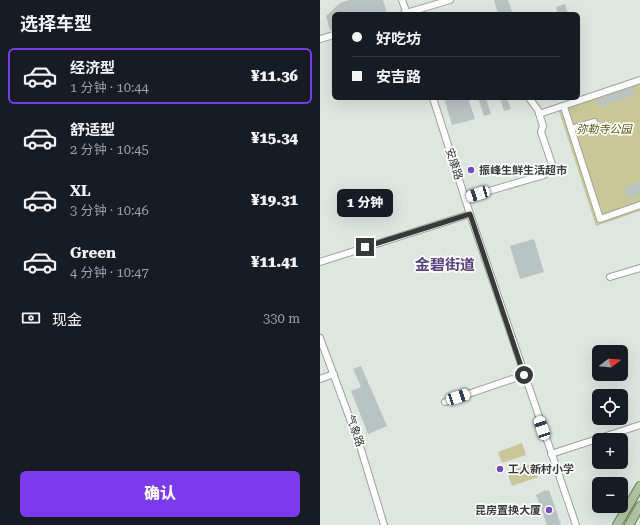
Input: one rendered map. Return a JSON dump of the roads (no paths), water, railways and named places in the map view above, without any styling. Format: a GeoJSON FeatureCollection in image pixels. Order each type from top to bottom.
{"type":"FeatureCollection","features":[{"type":"Feature","properties":{"kind":"main road"},"geometry":{"type":"LineString","coordinates":[[617,525],[640,486]]}},
{"type":"Feature","properties":{"kind":"main road"},"geometry":{"type":"LineString","coordinates":[[628,525],[640,506]]}},
{"type":"Feature","properties":{"kind":"street"},"geometry":{"type":"LineString","coordinates":[[402,0],[405,12]]}},
{"type":"Feature","properties":{"kind":"street"},"geometry":{"type":"LineString","coordinates":[[412,12],[450,0]]}},
{"type":"Feature","properties":{"kind":"street"},"geometry":{"type":"LineString","coordinates":[[320,39],[332,36]]}},
{"type":"Feature","properties":{"kind":"street"},"geometry":{"type":"LineString","coordinates":[[580,99],[640,80]]}},
{"type":"Feature","properties":{"kind":"street","name":"安康路"},"geometry":{"type":"LineString","coordinates":[[435,100],[470,214],[576,525]]}},
{"type":"Feature","properties":{"kind":"street"},"geometry":{"type":"LineString","coordinates":[[530,100],[538,110],[543,126],[541,132],[554,170]]}},
{"type":"Feature","properties":{"kind":"street"},"geometry":{"type":"LineString","coordinates":[[539,114],[564,107],[563,105],[578,100]]}},
{"type":"Feature","properties":{"kind":"street"},"geometry":{"type":"LineString","coordinates":[[564,107],[600,219],[640,205]]}},
{"type":"Feature","properties":{"kind":"street"},"geometry":{"type":"LineString","coordinates":[[571,129],[594,122]]}},
{"type":"Feature","properties":{"kind":"street"},"geometry":{"type":"LineString","coordinates":[[465,198],[544,175]]}},
{"type":"Feature","properties":{"kind":"street"},"geometry":{"type":"LineString","coordinates":[[320,262],[470,214]]}},
{"type":"Feature","properties":{"kind":"street"},"geometry":{"type":"LineString","coordinates":[[610,277],[640,268]]}},
{"type":"Feature","properties":{"kind":"street","name":"气象路"},"geometry":{"type":"LineString","coordinates":[[320,338],[360,446],[384,525]]}},
{"type":"Feature","properties":{"kind":"street"},"geometry":{"type":"LineString","coordinates":[[320,379],[334,374]]}},
{"type":"Feature","properties":{"kind":"street"},"geometry":{"type":"LineString","coordinates":[[445,402],[524,375]]}},
{"type":"Feature","properties":{"kind":"street"},"geometry":{"type":"LineString","coordinates":[[551,454],[640,425]]}},
{"type":"Feature","properties":{"kind":"place","name":"振峰生鲜生活超市"},"geometry":{"type":"Point","coordinates":[471,170]}},
{"type":"Feature","properties":{"kind":"place","name":"工人新村小学"},"geometry":{"type":"Point","coordinates":[500,469]}},
{"type":"Feature","properties":{"kind":"place","name":"昆房置换大厦"},"geometry":{"type":"Point","coordinates":[549,510]}},
{"type":"Feature","properties":{"kind":"district","name":"金碧街道"},"geometry":{"type":"Point","coordinates":[445,265]}},
{"type":"Feature","properties":{"kind":"park label","name":"弥勒寺公园"},"geometry":{"type":"Point","coordinates":[604,129]}}]}
